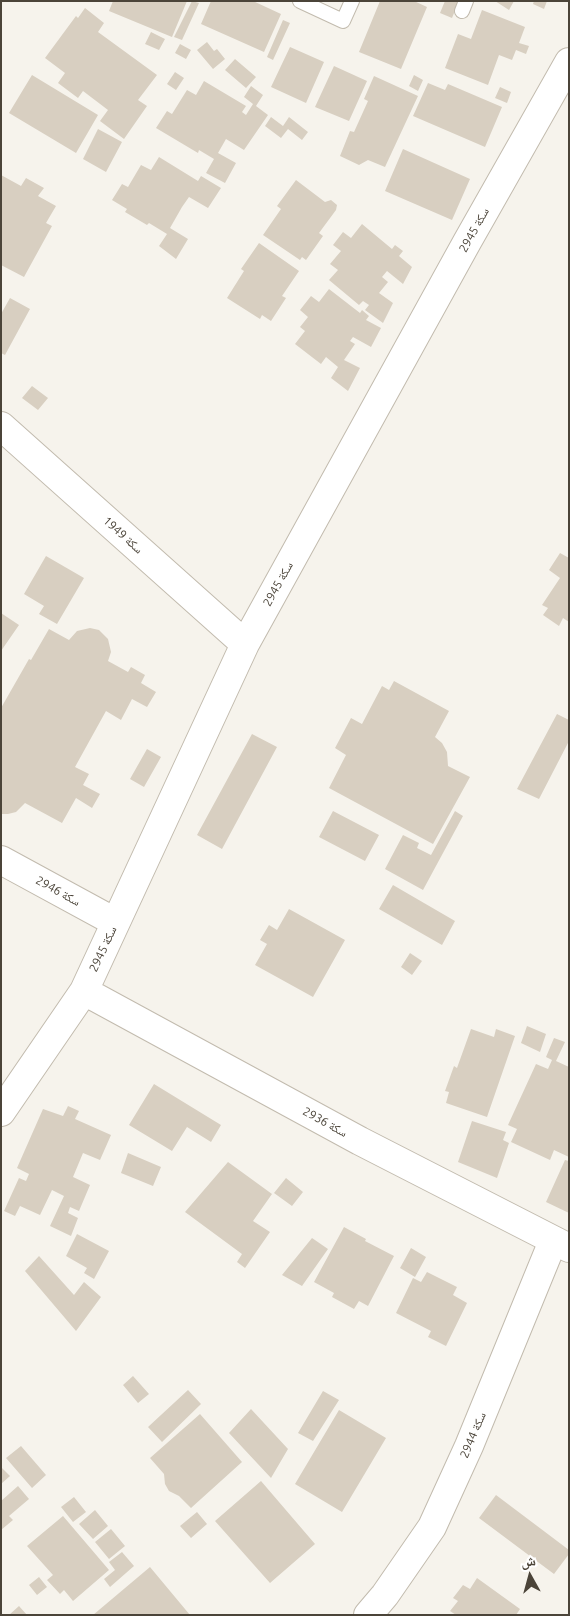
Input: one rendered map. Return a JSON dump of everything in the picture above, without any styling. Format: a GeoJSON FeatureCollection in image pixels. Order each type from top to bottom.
{"type":"FeatureCollection","features":[{"type":"Feature","properties":{"kind":"street","name":"سكة 2945"},"geometry":{"type":"LineString","coordinates":[[1,1112],[84,991],[246,644],[462,251],[569,62]]}},
{"type":"Feature","properties":{"kind":"street","name":"سكة 1949"},"geometry":{"type":"LineString","coordinates":[[1,426],[246,644]]}},
{"type":"Feature","properties":{"kind":"street","name":"سكة 2946"},"geometry":{"type":"LineString","coordinates":[[1,860],[116,922]]}},
{"type":"Feature","properties":{"kind":"street","name":"سكة 2936"},"geometry":{"type":"LineString","coordinates":[[84,991],[360,1141],[561,1244]]}},
{"type":"Feature","properties":{"kind":"street","name":"سكة 2944"},"geometry":{"type":"LineString","coordinates":[[368,1615],[385,1595],[432,1527],[561,1244]]}},
{"type":"Feature","properties":{"kind":"lane"},"geometry":{"type":"LineString","coordinates":[[300,1],[343,21],[352,1]]}},
{"type":"Feature","properties":{"kind":"building"},"geometry":{"type":"Polygon","coordinates":[[[113,1],[187,1],[172,37],[109,11],[113,1]]]}},
{"type":"Feature","properties":{"kind":"building"},"geometry":{"type":"Polygon","coordinates":[[[192,1],[199,3],[182,40],[174,37],[192,1]]]}},
{"type":"Feature","properties":{"kind":"building"},"geometry":{"type":"Polygon","coordinates":[[[211,1],[253,1],[281,14],[264,52],[201,24],[211,1]]]}},
{"type":"Feature","properties":{"kind":"building"},"geometry":{"type":"Polygon","coordinates":[[[380,1],[414,1],[427,7],[401,69],[359,52],[380,1]]]}},
{"type":"Feature","properties":{"kind":"building"},"geometry":{"type":"Polygon","coordinates":[[[445,1],[459,1],[452,18],[440,13],[445,1]]]}},
{"type":"Feature","properties":{"kind":"building"},"geometry":{"type":"Polygon","coordinates":[[[495,1],[514,1],[509,10],[495,1]]]}},
{"type":"Feature","properties":{"kind":"building"},"geometry":{"type":"Polygon","coordinates":[[[534,1],[547,1],[544,9],[533,4],[534,1]]]}},
{"type":"Feature","properties":{"kind":"building"},"geometry":{"type":"Polygon","coordinates":[[[85,8],[104,23],[98,32],[157,75],[138,100],[147,106],[124,139],[100,121],[108,110],[83,91],[78,98],[58,83],[65,73],[45,58],[76,16],[78,18],[85,8]]]}},
{"type":"Feature","properties":{"kind":"building"},"geometry":{"type":"Polygon","coordinates":[[[482,10],[525,27],[519,43],[529,46],[526,54],[516,50],[512,60],[499,55],[488,85],[445,68],[458,34],[471,39],[482,10]]]}},
{"type":"Feature","properties":{"kind":"building"},"geometry":{"type":"Polygon","coordinates":[[[283,20],[290,23],[273,60],[267,57],[283,20]]]}},
{"type":"Feature","properties":{"kind":"building"},"geometry":{"type":"Polygon","coordinates":[[[151,32],[165,39],[159,50],[145,44],[151,32]]]}},
{"type":"Feature","properties":{"kind":"building"},"geometry":{"type":"Polygon","coordinates":[[[207,42],[214,51],[217,49],[225,59],[213,69],[197,50],[207,42]]]}},
{"type":"Feature","properties":{"kind":"building"},"geometry":{"type":"Polygon","coordinates":[[[180,44],[191,50],[186,59],[175,53],[180,44]]]}},
{"type":"Feature","properties":{"kind":"building"},"geometry":{"type":"Polygon","coordinates":[[[290,47],[324,62],[306,103],[271,87],[290,47]]]}},
{"type":"Feature","properties":{"kind":"building"},"geometry":{"type":"Polygon","coordinates":[[[235,59],[256,77],[246,88],[225,70],[235,59]]]}},
{"type":"Feature","properties":{"kind":"building"},"geometry":{"type":"Polygon","coordinates":[[[334,66],[367,81],[349,121],[315,107],[334,66]]]}},
{"type":"Feature","properties":{"kind":"building"},"geometry":{"type":"Polygon","coordinates":[[[175,72],[184,78],[176,90],[167,84],[175,72]]]}},
{"type":"Feature","properties":{"kind":"building"},"geometry":{"type":"Polygon","coordinates":[[[32,75],[98,115],[76,153],[9,113],[32,75]]]}},
{"type":"Feature","properties":{"kind":"building"},"geometry":{"type":"Polygon","coordinates":[[[414,75],[423,80],[418,91],[409,86],[414,75]]]}},
{"type":"Feature","properties":{"kind":"building"},"geometry":{"type":"Polygon","coordinates":[[[374,76],[418,96],[385,167],[368,160],[359,165],[340,156],[350,131],[354,132],[368,101],[364,99],[374,76]]]}},
{"type":"Feature","properties":{"kind":"building"},"geometry":{"type":"Polygon","coordinates":[[[204,81],[246,106],[242,112],[246,115],[253,104],[244,97],[251,86],[263,95],[256,106],[268,115],[244,150],[226,139],[218,153],[236,163],[225,183],[206,173],[214,159],[199,150],[198,153],[156,128],[167,111],[172,114],[187,90],[196,95],[204,81]]]}},
{"type":"Feature","properties":{"kind":"building"},"geometry":{"type":"Polygon","coordinates":[[[428,83],[445,90],[448,84],[502,107],[485,147],[413,116],[428,83]]]}},
{"type":"Feature","properties":{"kind":"building"},"geometry":{"type":"Polygon","coordinates":[[[500,87],[511,92],[507,103],[495,98],[500,87]]]}},
{"type":"Feature","properties":{"kind":"building"},"geometry":{"type":"Polygon","coordinates":[[[271,117],[283,126],[289,117],[308,132],[302,140],[288,129],[281,138],[265,126],[271,117]]]}},
{"type":"Feature","properties":{"kind":"building"},"geometry":{"type":"Polygon","coordinates":[[[98,129],[122,142],[106,172],[83,159],[98,129]]]}},
{"type":"Feature","properties":{"kind":"building"},"geometry":{"type":"Polygon","coordinates":[[[403,149],[470,179],[452,220],[385,191],[403,149]]]}},
{"type":"Feature","properties":{"kind":"building"},"geometry":{"type":"Polygon","coordinates":[[[159,157],[198,181],[201,176],[221,188],[208,208],[189,197],[182,207],[170,228],[188,239],[176,259],[159,246],[167,234],[125,212],[127,209],[112,200],[122,184],[128,187],[141,165],[151,170],[159,157]]]}},
{"type":"Feature","properties":{"kind":"building"},"geometry":{"type":"Polygon","coordinates":[[[1,175],[21,186],[26,178],[44,188],[38,196],[56,206],[46,223],[52,226],[24,277],[1,265],[1,175]]]}},
{"type":"Feature","properties":{"kind":"building"},"geometry":{"type":"Polygon","coordinates":[[[296,180],[325,202],[331,200],[337,205],[336,210],[319,233],[323,236],[306,260],[302,257],[300,260],[263,235],[281,209],[277,206],[296,180]]]}},
{"type":"Feature","properties":{"kind":"building"},"geometry":{"type":"Polygon","coordinates":[[[362,224],[392,249],[395,245],[403,251],[399,256],[412,267],[403,284],[387,271],[382,277],[388,282],[379,293],[393,303],[383,323],[365,310],[369,305],[363,301],[359,305],[329,280],[338,270],[330,264],[341,251],[333,245],[343,232],[351,238],[362,224]]]}},
{"type":"Feature","properties":{"kind":"building"},"geometry":{"type":"Polygon","coordinates":[[[259,243],[299,271],[282,296],[286,298],[271,321],[262,315],[260,319],[227,298],[244,271],[241,269],[259,243]]]}},
{"type":"Feature","properties":{"kind":"building"},"geometry":{"type":"Polygon","coordinates":[[[329,289],[360,313],[362,310],[369,316],[366,320],[381,328],[371,347],[353,337],[350,341],[355,344],[344,360],[360,368],[348,391],[331,378],[338,367],[326,357],[321,364],[295,344],[305,331],[300,327],[308,317],[300,310],[311,296],[319,302],[329,289]]]}},
{"type":"Feature","properties":{"kind":"building"},"geometry":{"type":"Polygon","coordinates":[[[10,298],[30,309],[5,355],[1,353],[1,314],[10,298]]]}},
{"type":"Feature","properties":{"kind":"building"},"geometry":{"type":"Polygon","coordinates":[[[32,386],[48,398],[38,410],[22,398],[32,386]]]}},
{"type":"Feature","properties":{"kind":"building"},"geometry":{"type":"Polygon","coordinates":[[[560,553],[569,558],[569,622],[563,618],[559,626],[543,615],[548,608],[542,605],[560,578],[549,570],[560,553]]]}},
{"type":"Feature","properties":{"kind":"building"},"geometry":{"type":"Polygon","coordinates":[[[46,556],[84,578],[57,624],[39,614],[44,606],[24,594],[46,556]]]}},
{"type":"Feature","properties":{"kind":"building"},"geometry":{"type":"Polygon","coordinates":[[[1,613],[19,625],[1,651],[1,613]]]}},
{"type":"Feature","properties":{"kind":"building"},"geometry":{"type":"Polygon","coordinates":[[[90,628],[99,630],[108,639],[111,652],[108,661],[128,672],[131,667],[145,675],[141,683],[156,692],[147,707],[132,699],[121,720],[106,711],[75,767],[89,774],[83,785],[100,794],[92,808],[76,798],[62,823],[25,803],[16,812],[1,814],[1,708],[29,659],[31,660],[49,629],[69,640],[77,631],[90,628]]]}},
{"type":"Feature","properties":{"kind":"building"},"geometry":{"type":"Polygon","coordinates":[[[394,681],[449,711],[435,737],[442,743],[447,752],[448,766],[470,777],[433,844],[329,788],[346,755],[335,748],[351,718],[362,724],[382,686],[389,690],[394,681]]]}},
{"type":"Feature","properties":{"kind":"building"},"geometry":{"type":"Polygon","coordinates":[[[557,714],[569,720],[569,741],[539,799],[517,789],[557,714]]]}},
{"type":"Feature","properties":{"kind":"building"},"geometry":{"type":"Polygon","coordinates":[[[252,734],[277,747],[222,849],[197,835],[252,734]]]}},
{"type":"Feature","properties":{"kind":"building"},"geometry":{"type":"Polygon","coordinates":[[[147,749],[161,757],[144,787],[130,779],[147,749]]]}},
{"type":"Feature","properties":{"kind":"building"},"geometry":{"type":"Polygon","coordinates":[[[333,811],[379,835],[365,861],[319,837],[333,811]]]}},
{"type":"Feature","properties":{"kind":"building"},"geometry":{"type":"Polygon","coordinates":[[[455,811],[463,816],[423,890],[385,869],[403,835],[419,843],[417,848],[431,855],[455,811]]]}},
{"type":"Feature","properties":{"kind":"building"},"geometry":{"type":"Polygon","coordinates":[[[393,885],[455,921],[442,945],[379,909],[393,885]]]}},
{"type":"Feature","properties":{"kind":"building"},"geometry":{"type":"Polygon","coordinates":[[[289,909],[345,940],[313,997],[255,965],[267,944],[260,940],[269,925],[277,930],[289,909]]]}},
{"type":"Feature","properties":{"kind":"building"},"geometry":{"type":"Polygon","coordinates":[[[410,953],[422,961],[412,975],[401,967],[410,953]]]}},
{"type":"Feature","properties":{"kind":"building"},"geometry":{"type":"Polygon","coordinates":[[[527,1026],[546,1034],[540,1052],[521,1043],[527,1026]]]}},
{"type":"Feature","properties":{"kind":"building"},"geometry":{"type":"Polygon","coordinates":[[[471,1029],[494,1037],[496,1029],[515,1036],[487,1117],[446,1103],[449,1092],[445,1091],[454,1066],[457,1068],[471,1029]]]}},
{"type":"Feature","properties":{"kind":"building"},"geometry":{"type":"Polygon","coordinates":[[[554,1038],[565,1042],[556,1061],[569,1067],[569,1157],[554,1150],[550,1160],[511,1142],[517,1129],[508,1125],[536,1064],[548,1069],[552,1060],[546,1057],[554,1038]]]}},
{"type":"Feature","properties":{"kind":"building"},"geometry":{"type":"Polygon","coordinates":[[[154,1084],[221,1125],[211,1142],[187,1127],[172,1151],[129,1125],[154,1084]]]}},
{"type":"Feature","properties":{"kind":"building"},"geometry":{"type":"Polygon","coordinates":[[[68,1106],[79,1111],[75,1119],[111,1135],[100,1160],[83,1153],[73,1177],[90,1185],[79,1211],[70,1207],[68,1213],[78,1218],[71,1236],[50,1226],[64,1196],[52,1190],[40,1215],[20,1206],[15,1216],[4,1211],[19,1178],[26,1181],[29,1174],[17,1168],[43,1109],[63,1116],[68,1106]]]}},
{"type":"Feature","properties":{"kind":"building"},"geometry":{"type":"Polygon","coordinates":[[[472,1121],[506,1132],[503,1140],[509,1143],[497,1178],[458,1162],[472,1121]]]}},
{"type":"Feature","properties":{"kind":"building"},"geometry":{"type":"Polygon","coordinates":[[[128,1153],[161,1167],[153,1186],[121,1173],[128,1153]]]}},
{"type":"Feature","properties":{"kind":"building"},"geometry":{"type":"Polygon","coordinates":[[[565,1160],[569,1161],[569,1213],[546,1202],[565,1160]]]}},
{"type":"Feature","properties":{"kind":"building"},"geometry":{"type":"Polygon","coordinates":[[[228,1162],[272,1194],[253,1221],[270,1232],[245,1268],[237,1262],[242,1254],[185,1212],[228,1162]]]}},
{"type":"Feature","properties":{"kind":"building"},"geometry":{"type":"Polygon","coordinates":[[[286,1178],[303,1192],[292,1206],[274,1193],[286,1178]]]}},
{"type":"Feature","properties":{"kind":"building"},"geometry":{"type":"Polygon","coordinates":[[[344,1227],[366,1239],[365,1241],[394,1256],[368,1306],[359,1301],[354,1309],[332,1297],[334,1293],[314,1282],[344,1227]]]}},
{"type":"Feature","properties":{"kind":"building"},"geometry":{"type":"Polygon","coordinates":[[[77,1234],[109,1251],[94,1279],[84,1273],[87,1268],[66,1256],[77,1234]]]}},
{"type":"Feature","properties":{"kind":"building"},"geometry":{"type":"Polygon","coordinates":[[[312,1238],[328,1249],[302,1286],[282,1275],[312,1238]]]}},
{"type":"Feature","properties":{"kind":"building"},"geometry":{"type":"Polygon","coordinates":[[[411,1248],[426,1257],[415,1277],[400,1268],[411,1248]]]}},
{"type":"Feature","properties":{"kind":"building"},"geometry":{"type":"Polygon","coordinates":[[[39,1256],[74,1295],[84,1282],[101,1297],[76,1331],[25,1271],[39,1256]]]}},
{"type":"Feature","properties":{"kind":"building"},"geometry":{"type":"Polygon","coordinates":[[[427,1272],[457,1287],[453,1295],[467,1303],[446,1346],[428,1337],[431,1331],[396,1313],[413,1278],[421,1282],[427,1272]]]}},
{"type":"Feature","properties":{"kind":"building"},"geometry":{"type":"Polygon","coordinates":[[[133,1376],[149,1394],[138,1403],[123,1385],[133,1376]]]}},
{"type":"Feature","properties":{"kind":"building"},"geometry":{"type":"Polygon","coordinates":[[[188,1390],[201,1404],[162,1442],[148,1427],[188,1390]]]}},
{"type":"Feature","properties":{"kind":"building"},"geometry":{"type":"Polygon","coordinates":[[[323,1391],[339,1400],[313,1441],[298,1433],[323,1391]]]}},
{"type":"Feature","properties":{"kind":"building"},"geometry":{"type":"Polygon","coordinates":[[[251,1409],[288,1449],[271,1478],[229,1433],[251,1409]]]}},
{"type":"Feature","properties":{"kind":"building"},"geometry":{"type":"Polygon","coordinates":[[[339,1410],[386,1438],[342,1512],[295,1484],[339,1410]]]}},
{"type":"Feature","properties":{"kind":"building"},"geometry":{"type":"Polygon","coordinates":[[[200,1414],[242,1462],[191,1508],[179,1496],[169,1491],[165,1484],[164,1474],[150,1458],[200,1414]]]}},
{"type":"Feature","properties":{"kind":"building"},"geometry":{"type":"Polygon","coordinates":[[[21,1446],[46,1475],[32,1488],[6,1458],[21,1446]]]}},
{"type":"Feature","properties":{"kind":"building"},"geometry":{"type":"Polygon","coordinates":[[[1,1467],[10,1476],[1,1484],[1,1467]]]}},
{"type":"Feature","properties":{"kind":"building"},"geometry":{"type":"Polygon","coordinates":[[[261,1481],[315,1544],[270,1583],[215,1521],[261,1481]]]}},
{"type":"Feature","properties":{"kind":"building"},"geometry":{"type":"Polygon","coordinates":[[[18,1486],[29,1499],[9,1516],[13,1520],[1,1530],[1,1501],[18,1486]]]}},
{"type":"Feature","properties":{"kind":"building"},"geometry":{"type":"Polygon","coordinates":[[[496,1495],[569,1550],[569,1554],[554,1574],[479,1518],[496,1495]]]}},
{"type":"Feature","properties":{"kind":"building"},"geometry":{"type":"Polygon","coordinates":[[[74,1497],[86,1512],[73,1522],[61,1507],[74,1497]]]}},
{"type":"Feature","properties":{"kind":"building"},"geometry":{"type":"Polygon","coordinates":[[[95,1510],[108,1526],[93,1539],[79,1524],[95,1510]]]}},
{"type":"Feature","properties":{"kind":"building"},"geometry":{"type":"Polygon","coordinates":[[[197,1512],[207,1524],[191,1538],[180,1526],[197,1512]]]}},
{"type":"Feature","properties":{"kind":"building"},"geometry":{"type":"Polygon","coordinates":[[[63,1516],[109,1570],[73,1601],[64,1590],[60,1594],[47,1580],[53,1575],[27,1546],[63,1516]]]}},
{"type":"Feature","properties":{"kind":"building"},"geometry":{"type":"Polygon","coordinates":[[[111,1529],[125,1546],[109,1559],[95,1542],[111,1529]]]}},
{"type":"Feature","properties":{"kind":"building"},"geometry":{"type":"Polygon","coordinates":[[[122,1552],[134,1566],[110,1587],[104,1579],[115,1570],[109,1562],[122,1552]]]}},
{"type":"Feature","properties":{"kind":"building"},"geometry":{"type":"Polygon","coordinates":[[[150,1567],[190,1615],[93,1615],[150,1567]]]}},
{"type":"Feature","properties":{"kind":"building"},"geometry":{"type":"Polygon","coordinates":[[[39,1577],[47,1587],[37,1595],[29,1585],[39,1577]]]}},
{"type":"Feature","properties":{"kind":"building"},"geometry":{"type":"Polygon","coordinates":[[[477,1578],[520,1609],[516,1615],[456,1615],[450,1611],[458,1601],[453,1598],[463,1585],[470,1589],[477,1578]]]}},
{"type":"Feature","properties":{"kind":"building"},"geometry":{"type":"Polygon","coordinates":[[[19,1606],[27,1615],[9,1615],[19,1606]]]}}]}
